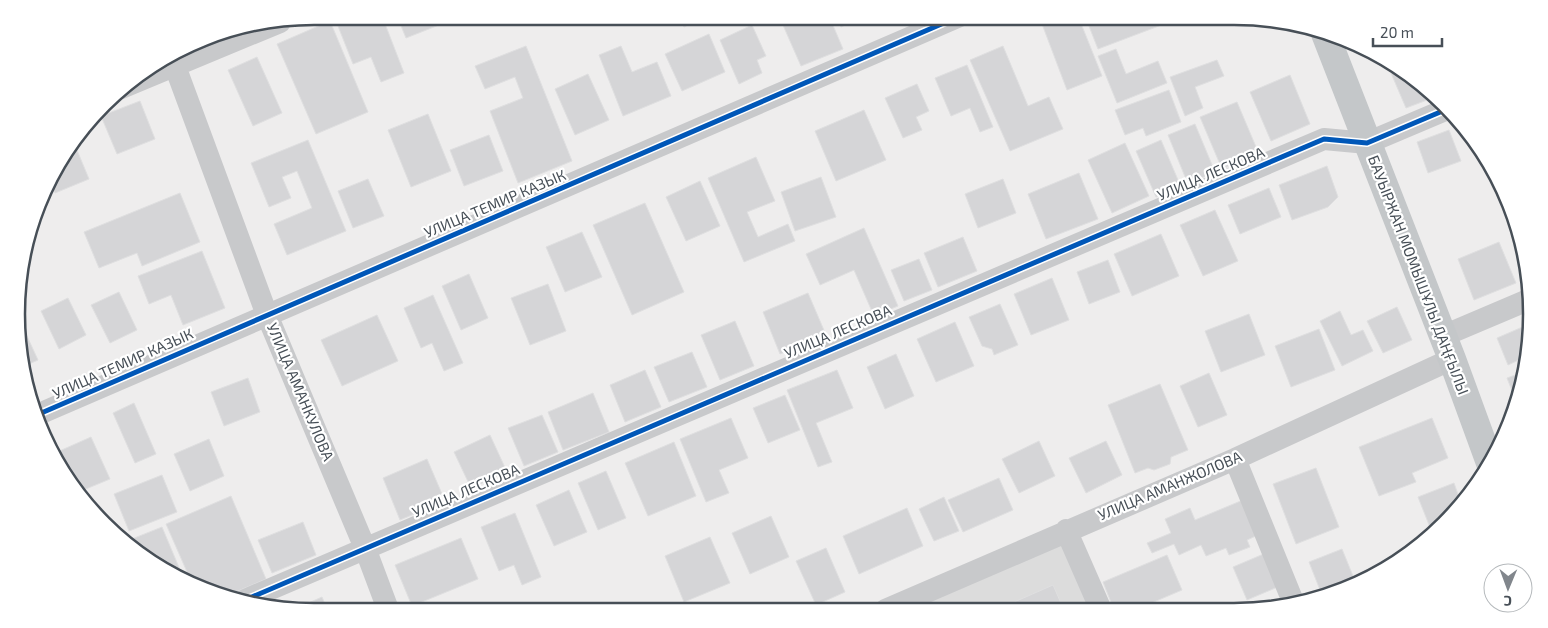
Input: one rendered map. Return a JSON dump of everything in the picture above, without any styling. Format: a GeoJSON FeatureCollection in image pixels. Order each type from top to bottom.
{"type":"FeatureCollection","features":[{"type":"Feature","properties":{"kind":"main road","name":"БАУЫРЖАН МОМЫШҰЛЫ ДАҢҒЫЛЫ"},"geometry":{"type":"LineString","coordinates":[[1328,40],[1448,347],[1487,453]]}},
{"type":"Feature","properties":{"kind":"street","name":"УЛИЦА ТЕМИР КАЗЫК"},"geometry":{"type":"LineString","coordinates":[[42,413],[939,25]]}},
{"type":"Feature","properties":{"kind":"street"},"geometry":{"type":"LineString","coordinates":[[160,70],[255,32]]}},
{"type":"Feature","properties":{"kind":"street","name":"УЛИЦА АМАНКУЛОВА"},"geometry":{"type":"LineString","coordinates":[[174,63],[267,315],[365,548],[386,603]]}},
{"type":"Feature","properties":{"kind":"street","name":"УЛИЦА ЛЕСКОВА"},"geometry":{"type":"LineString","coordinates":[[253,596],[1324,139],[1367,143],[1440,112]]}},
{"type":"Feature","properties":{"kind":"street","name":"УЛИЦА АМАНЖОЛОВА"},"geometry":{"type":"LineString","coordinates":[[902,603],[1066,530],[1235,459],[1448,347],[1522,303]]}},
{"type":"Feature","properties":{"kind":"street"},"geometry":{"type":"LineString","coordinates":[[1235,459],[1291,597]]}},
{"type":"Feature","properties":{"kind":"street"},"geometry":{"type":"LineString","coordinates":[[1066,530],[1098,603]]}},
{"type":"Feature","properties":{"kind":"shaded area"},"geometry":{"type":"Polygon","coordinates":[[[1066,530],[1098,603],[901,603],[1066,530]]]}},
{"type":"Feature","properties":{"kind":"building"},"geometry":{"type":"Polygon","coordinates":[[[321,25],[332,25],[368,112],[316,134],[277,44],[321,25]]]}},
{"type":"Feature","properties":{"kind":"building"},"geometry":{"type":"Polygon","coordinates":[[[338,25],[385,25],[404,73],[381,82],[371,57],[353,64],[338,25]]]}},
{"type":"Feature","properties":{"kind":"building"},"geometry":{"type":"Polygon","coordinates":[[[401,25],[439,25],[406,38],[401,25]]]}},
{"type":"Feature","properties":{"kind":"building"},"geometry":{"type":"Polygon","coordinates":[[[752,25],[766,56],[757,60],[762,73],[739,84],[720,40],[752,25]]]}},
{"type":"Feature","properties":{"kind":"building"},"geometry":{"type":"Polygon","coordinates":[[[783,25],[833,25],[843,49],[801,66],[783,25]]]}},
{"type":"Feature","properties":{"kind":"building"},"geometry":{"type":"Polygon","coordinates":[[[1042,25],[1082,25],[1102,76],[1067,90],[1042,25]]]}},
{"type":"Feature","properties":{"kind":"building"},"geometry":{"type":"Polygon","coordinates":[[[1089,25],[1161,25],[1098,49],[1089,25]]]}},
{"type":"Feature","properties":{"kind":"building"},"geometry":{"type":"Polygon","coordinates":[[[709,34],[725,72],[682,91],[665,54],[709,34]]]}},
{"type":"Feature","properties":{"kind":"building"},"geometry":{"type":"Polygon","coordinates":[[[526,46],[572,161],[518,183],[490,111],[523,98],[515,77],[485,89],[475,66],[526,46]]]}},
{"type":"Feature","properties":{"kind":"building"},"geometry":{"type":"Polygon","coordinates":[[[621,46],[632,72],[657,62],[671,96],[623,116],[599,55],[621,46]]]}},
{"type":"Feature","properties":{"kind":"building"},"geometry":{"type":"Polygon","coordinates":[[[1003,46],[1028,106],[1049,97],[1063,129],[1010,151],[970,60],[1003,46]]]}},
{"type":"Feature","properties":{"kind":"building"},"geometry":{"type":"Polygon","coordinates":[[[1116,49],[1126,74],[1158,61],[1167,83],[1117,103],[1098,56],[1116,49]]]}},
{"type":"Feature","properties":{"kind":"building"},"geometry":{"type":"Polygon","coordinates":[[[257,57],[282,113],[253,126],[228,70],[257,57]]]}},
{"type":"Feature","properties":{"kind":"building"},"geometry":{"type":"Polygon","coordinates":[[[1217,60],[1224,76],[1195,87],[1203,108],[1185,116],[1170,77],[1217,60]]]}},
{"type":"Feature","properties":{"kind":"building"},"geometry":{"type":"Polygon","coordinates":[[[967,65],[993,127],[980,132],[970,108],[951,116],[935,78],[967,65]]]}},
{"type":"Feature","properties":{"kind":"building"},"geometry":{"type":"Polygon","coordinates":[[[1391,73],[1395,74],[1428,100],[1406,108],[1391,73]]]}},
{"type":"Feature","properties":{"kind":"building"},"geometry":{"type":"Polygon","coordinates":[[[588,74],[609,120],[575,135],[555,89],[588,74]]]}},
{"type":"Feature","properties":{"kind":"building"},"geometry":{"type":"Polygon","coordinates":[[[1290,75],[1310,124],[1271,141],[1250,92],[1290,75]]]}},
{"type":"Feature","properties":{"kind":"building"},"geometry":{"type":"Polygon","coordinates":[[[917,84],[929,111],[916,117],[922,130],[903,138],[885,98],[917,84]]]}},
{"type":"Feature","properties":{"kind":"building"},"geometry":{"type":"Polygon","coordinates":[[[1169,90],[1181,122],[1146,136],[1143,128],[1125,135],[1115,110],[1169,90]]]}},
{"type":"Feature","properties":{"kind":"building"},"geometry":{"type":"Polygon","coordinates":[[[140,101],[155,139],[117,154],[102,118],[106,114],[140,101]]]}},
{"type":"Feature","properties":{"kind":"building"},"geometry":{"type":"Polygon","coordinates":[[[1237,102],[1259,154],[1222,169],[1200,117],[1237,102]]]}},
{"type":"Feature","properties":{"kind":"building"},"geometry":{"type":"Polygon","coordinates":[[[864,110],[886,160],[836,181],[815,131],[864,110]]]}},
{"type":"Feature","properties":{"kind":"building"},"geometry":{"type":"Polygon","coordinates":[[[428,114],[451,171],[411,187],[388,130],[428,114]]]}},
{"type":"Feature","properties":{"kind":"building"},"geometry":{"type":"Polygon","coordinates":[[[1195,124],[1215,172],[1188,184],[1168,135],[1195,124]]]}},
{"type":"Feature","properties":{"kind":"building"},"geometry":{"type":"Polygon","coordinates":[[[1449,130],[1461,161],[1428,173],[1417,142],[1449,130]]]}},
{"type":"Feature","properties":{"kind":"building"},"geometry":{"type":"Polygon","coordinates":[[[489,135],[503,171],[464,186],[450,150],[489,135]]]}},
{"type":"Feature","properties":{"kind":"building"},"geometry":{"type":"Polygon","coordinates":[[[308,140],[346,231],[287,255],[274,224],[312,208],[297,171],[282,177],[291,198],[269,207],[251,163],[308,140]]]}},
{"type":"Feature","properties":{"kind":"building"},"geometry":{"type":"Polygon","coordinates":[[[1161,140],[1181,187],[1156,197],[1136,151],[1161,140]]]}},
{"type":"Feature","properties":{"kind":"building"},"geometry":{"type":"Polygon","coordinates":[[[1125,143],[1149,196],[1112,213],[1088,160],[1125,143]]]}},
{"type":"Feature","properties":{"kind":"building"},"geometry":{"type":"Polygon","coordinates":[[[77,149],[89,179],[55,193],[53,189],[55,186],[77,149]]]}},
{"type":"Feature","properties":{"kind":"building"},"geometry":{"type":"Polygon","coordinates":[[[756,157],[775,201],[747,212],[758,237],[788,224],[795,241],[744,262],[708,178],[756,157]]]}},
{"type":"Feature","properties":{"kind":"building"},"geometry":{"type":"Polygon","coordinates":[[[1327,166],[1338,197],[1328,207],[1292,220],[1279,185],[1327,166]]]}},
{"type":"Feature","properties":{"kind":"building"},"geometry":{"type":"Polygon","coordinates":[[[1079,173],[1098,219],[1046,239],[1028,194],[1079,173]]]}},
{"type":"Feature","properties":{"kind":"building"},"geometry":{"type":"Polygon","coordinates":[[[821,177],[836,217],[795,231],[781,192],[821,177]]]}},
{"type":"Feature","properties":{"kind":"building"},"geometry":{"type":"Polygon","coordinates":[[[368,179],[384,216],[353,228],[338,191],[368,179]]]}},
{"type":"Feature","properties":{"kind":"building"},"geometry":{"type":"Polygon","coordinates":[[[1003,179],[1016,213],[978,228],[965,194],[1003,179]]]}},
{"type":"Feature","properties":{"kind":"building"},"geometry":{"type":"Polygon","coordinates":[[[700,181],[720,226],[686,241],[666,197],[700,181]]]}},
{"type":"Feature","properties":{"kind":"building"},"geometry":{"type":"Polygon","coordinates":[[[1269,188],[1281,217],[1240,234],[1228,205],[1269,188]]]}},
{"type":"Feature","properties":{"kind":"building"},"geometry":{"type":"Polygon","coordinates":[[[180,193],[200,242],[142,266],[137,253],[99,268],[84,232],[180,193]]]}},
{"type":"Feature","properties":{"kind":"building"},"geometry":{"type":"Polygon","coordinates":[[[645,203],[684,292],[632,315],[593,225],[645,203]]]}},
{"type":"Feature","properties":{"kind":"building"},"geometry":{"type":"Polygon","coordinates":[[[1215,210],[1238,261],[1203,276],[1180,225],[1215,210]]]}},
{"type":"Feature","properties":{"kind":"building"},"geometry":{"type":"Polygon","coordinates":[[[864,228],[898,306],[874,316],[854,270],[820,285],[806,254],[864,228]]]}},
{"type":"Feature","properties":{"kind":"building"},"geometry":{"type":"Polygon","coordinates":[[[582,232],[602,277],[565,292],[546,247],[582,232]]]}},
{"type":"Feature","properties":{"kind":"building"},"geometry":{"type":"Polygon","coordinates":[[[1161,234],[1179,276],[1132,296],[1114,254],[1161,234]]]}},
{"type":"Feature","properties":{"kind":"building"},"geometry":{"type":"Polygon","coordinates":[[[963,237],[977,271],[938,287],[924,253],[963,237]]]}},
{"type":"Feature","properties":{"kind":"building"},"geometry":{"type":"Polygon","coordinates":[[[1499,242],[1516,283],[1474,300],[1458,259],[1499,242]]]}},
{"type":"Feature","properties":{"kind":"building"},"geometry":{"type":"Polygon","coordinates":[[[202,251],[225,308],[183,325],[171,295],[149,304],[138,276],[202,251]]]}},
{"type":"Feature","properties":{"kind":"building"},"geometry":{"type":"Polygon","coordinates":[[[919,259],[932,290],[904,301],[891,270],[919,259]]]}},
{"type":"Feature","properties":{"kind":"building"},"geometry":{"type":"Polygon","coordinates":[[[1108,260],[1120,292],[1089,304],[1077,272],[1108,260]]]}},
{"type":"Feature","properties":{"kind":"building"},"geometry":{"type":"Polygon","coordinates":[[[469,274],[488,318],[461,330],[442,286],[469,274]]]}},
{"type":"Feature","properties":{"kind":"building"},"geometry":{"type":"Polygon","coordinates":[[[1052,278],[1069,320],[1031,335],[1014,294],[1052,278]]]}},
{"type":"Feature","properties":{"kind":"building"},"geometry":{"type":"Polygon","coordinates":[[[548,284],[566,331],[530,345],[511,298],[548,284]]]}},
{"type":"Feature","properties":{"kind":"building"},"geometry":{"type":"Polygon","coordinates":[[[119,292],[137,330],[110,343],[91,305],[119,292]]]}},
{"type":"Feature","properties":{"kind":"building"},"geometry":{"type":"Polygon","coordinates":[[[808,293],[826,335],[780,354],[763,312],[808,293]]]}},
{"type":"Feature","properties":{"kind":"building"},"geometry":{"type":"Polygon","coordinates":[[[433,295],[463,363],[444,371],[432,343],[421,348],[404,308],[433,295]]]}},
{"type":"Feature","properties":{"kind":"building"},"geometry":{"type":"Polygon","coordinates":[[[68,298],[86,335],[59,349],[41,311],[68,298]]]}},
{"type":"Feature","properties":{"kind":"building"},"geometry":{"type":"Polygon","coordinates":[[[1000,304],[1018,345],[994,355],[992,349],[982,346],[969,317],[1000,304]]]}},
{"type":"Feature","properties":{"kind":"building"},"geometry":{"type":"Polygon","coordinates":[[[1397,307],[1412,340],[1383,353],[1367,321],[1397,307]]]}},
{"type":"Feature","properties":{"kind":"building"},"geometry":{"type":"Polygon","coordinates":[[[1340,311],[1351,335],[1363,330],[1373,351],[1342,366],[1320,321],[1340,311]]]}},
{"type":"Feature","properties":{"kind":"building"},"geometry":{"type":"Polygon","coordinates":[[[1249,314],[1265,355],[1221,372],[1205,331],[1249,314]]]}},
{"type":"Feature","properties":{"kind":"building"},"geometry":{"type":"Polygon","coordinates":[[[377,315],[398,361],[342,386],[321,340],[377,315]]]}},
{"type":"Feature","properties":{"kind":"building"},"geometry":{"type":"Polygon","coordinates":[[[735,321],[754,366],[720,380],[701,335],[735,321]]]}},
{"type":"Feature","properties":{"kind":"building"},"geometry":{"type":"Polygon","coordinates":[[[955,322],[974,366],[936,382],[917,339],[955,322]]]}},
{"type":"Feature","properties":{"kind":"building"},"geometry":{"type":"Polygon","coordinates":[[[1522,327],[1519,360],[1508,365],[1497,338],[1522,327]]]}},
{"type":"Feature","properties":{"kind":"building"},"geometry":{"type":"Polygon","coordinates":[[[1319,329],[1335,370],[1291,387],[1275,346],[1319,329]]]}},
{"type":"Feature","properties":{"kind":"building"},"geometry":{"type":"Polygon","coordinates":[[[26,334],[38,360],[30,364],[26,334]]]}},
{"type":"Feature","properties":{"kind":"building"},"geometry":{"type":"Polygon","coordinates":[[[692,352],[707,387],[669,402],[654,367],[692,352]]]}},
{"type":"Feature","properties":{"kind":"building"},"geometry":{"type":"Polygon","coordinates":[[[896,354],[914,396],[885,409],[867,367],[896,354]]]}},
{"type":"Feature","properties":{"kind":"building"},"geometry":{"type":"Polygon","coordinates":[[[645,370],[661,407],[625,422],[610,385],[645,370]]]}},
{"type":"Feature","properties":{"kind":"building"},"geometry":{"type":"Polygon","coordinates":[[[837,370],[853,408],[816,423],[832,462],[818,467],[787,390],[837,370]]]}},
{"type":"Feature","properties":{"kind":"building"},"geometry":{"type":"Polygon","coordinates":[[[1209,373],[1227,415],[1198,427],[1180,386],[1209,373]]]}},
{"type":"Feature","properties":{"kind":"building"},"geometry":{"type":"Polygon","coordinates":[[[1516,375],[1512,391],[1507,378],[1516,375]]]}},
{"type":"Feature","properties":{"kind":"building"},"geometry":{"type":"Polygon","coordinates":[[[248,378],[260,412],[224,426],[211,392],[248,378]]]}},
{"type":"Feature","properties":{"kind":"building"},"geometry":{"type":"Polygon","coordinates":[[[1160,384],[1188,450],[1171,457],[1170,464],[1154,470],[1148,468],[1135,473],[1108,405],[1160,384]]]}},
{"type":"Feature","properties":{"kind":"building"},"geometry":{"type":"Polygon","coordinates":[[[593,393],[609,432],[563,450],[548,412],[593,393]]]}},
{"type":"Feature","properties":{"kind":"building"},"geometry":{"type":"Polygon","coordinates":[[[785,395],[800,430],[768,443],[753,408],[785,395]]]}},
{"type":"Feature","properties":{"kind":"building"},"geometry":{"type":"Polygon","coordinates":[[[134,403],[156,454],[135,463],[113,413],[134,403]]]}},
{"type":"Feature","properties":{"kind":"building"},"geometry":{"type":"Polygon","coordinates":[[[542,415],[558,452],[524,466],[508,428],[542,415]]]}},
{"type":"Feature","properties":{"kind":"building"},"geometry":{"type":"Polygon","coordinates":[[[731,418],[748,458],[719,470],[729,493],[706,502],[680,439],[731,418]]]}},
{"type":"Feature","properties":{"kind":"building"},"geometry":{"type":"Polygon","coordinates":[[[1432,418],[1448,458],[1412,473],[1416,482],[1379,496],[1359,447],[1432,418]]]}},
{"type":"Feature","properties":{"kind":"building"},"geometry":{"type":"Polygon","coordinates":[[[490,435],[507,472],[471,488],[454,452],[490,435]]]}},
{"type":"Feature","properties":{"kind":"building"},"geometry":{"type":"Polygon","coordinates":[[[91,437],[110,479],[85,489],[60,451],[91,437]]]}},
{"type":"Feature","properties":{"kind":"building"},"geometry":{"type":"Polygon","coordinates":[[[209,439],[224,476],[190,491],[174,454],[209,439]]]}},
{"type":"Feature","properties":{"kind":"building"},"geometry":{"type":"Polygon","coordinates":[[[1039,441],[1055,476],[1019,493],[1002,459],[1039,441]]]}},
{"type":"Feature","properties":{"kind":"building"},"geometry":{"type":"Polygon","coordinates":[[[1106,441],[1122,475],[1086,493],[1069,458],[1106,441]]]}},
{"type":"Feature","properties":{"kind":"building"},"geometry":{"type":"Polygon","coordinates":[[[674,442],[696,496],[648,516],[625,463],[674,442]]]}},
{"type":"Feature","properties":{"kind":"building"},"geometry":{"type":"Polygon","coordinates":[[[427,459],[445,501],[400,520],[383,478],[427,459]]]}},
{"type":"Feature","properties":{"kind":"building"},"geometry":{"type":"Polygon","coordinates":[[[1316,468],[1339,527],[1296,544],[1273,484],[1316,468]]]}},
{"type":"Feature","properties":{"kind":"building"},"geometry":{"type":"Polygon","coordinates":[[[606,471],[626,518],[598,530],[578,483],[606,471]]]}},
{"type":"Feature","properties":{"kind":"building"},"geometry":{"type":"Polygon","coordinates":[[[162,475],[177,512],[129,531],[114,494],[162,475]]]}},
{"type":"Feature","properties":{"kind":"building"},"geometry":{"type":"Polygon","coordinates":[[[999,478],[1013,510],[963,532],[948,500],[999,478]]]}},
{"type":"Feature","properties":{"kind":"building"},"geometry":{"type":"Polygon","coordinates":[[[1454,483],[1458,496],[1430,526],[1418,497],[1454,483]]]}},
{"type":"Feature","properties":{"kind":"building"},"geometry":{"type":"Polygon","coordinates":[[[569,490],[587,532],[554,546],[536,505],[569,490]]]}},
{"type":"Feature","properties":{"kind":"building"},"geometry":{"type":"Polygon","coordinates":[[[231,496],[266,579],[236,592],[188,574],[166,524],[231,496]]]}},
{"type":"Feature","properties":{"kind":"building"},"geometry":{"type":"Polygon","coordinates":[[[944,497],[959,531],[934,541],[919,509],[944,497]]]}},
{"type":"Feature","properties":{"kind":"building"},"geometry":{"type":"Polygon","coordinates":[[[1243,500],[1258,535],[1247,540],[1250,547],[1229,555],[1226,548],[1206,556],[1201,545],[1179,555],[1174,544],[1152,553],[1147,543],[1171,533],[1165,519],[1190,508],[1195,520],[1243,500]]]}},
{"type":"Feature","properties":{"kind":"building"},"geometry":{"type":"Polygon","coordinates":[[[907,508],[923,546],[859,574],[843,536],[907,508]]]}},
{"type":"Feature","properties":{"kind":"building"},"geometry":{"type":"Polygon","coordinates":[[[515,513],[541,577],[522,585],[514,565],[499,571],[481,527],[515,513]]]}},
{"type":"Feature","properties":{"kind":"building"},"geometry":{"type":"Polygon","coordinates":[[[771,516],[789,557],[750,574],[732,533],[771,516]]]}},
{"type":"Feature","properties":{"kind":"building"},"geometry":{"type":"Polygon","coordinates":[[[303,522],[316,555],[272,573],[258,540],[303,522]]]}},
{"type":"Feature","properties":{"kind":"building"},"geometry":{"type":"Polygon","coordinates":[[[162,527],[180,570],[153,554],[133,539],[162,527]]]}},
{"type":"Feature","properties":{"kind":"building"},"geometry":{"type":"Polygon","coordinates":[[[710,537],[730,583],[684,602],[665,556],[710,537]]]}},
{"type":"Feature","properties":{"kind":"building"},"geometry":{"type":"Polygon","coordinates":[[[461,538],[478,579],[419,603],[411,603],[395,565],[461,538]]]}},
{"type":"Feature","properties":{"kind":"building"},"geometry":{"type":"Polygon","coordinates":[[[826,548],[845,592],[820,603],[815,603],[796,561],[826,548]]]}},
{"type":"Feature","properties":{"kind":"building"},"geometry":{"type":"Polygon","coordinates":[[[1342,549],[1353,577],[1320,590],[1309,562],[1342,549]]]}},
{"type":"Feature","properties":{"kind":"building"},"geometry":{"type":"Polygon","coordinates":[[[1266,553],[1280,586],[1247,600],[1233,567],[1266,553]]]}},
{"type":"Feature","properties":{"kind":"building"},"geometry":{"type":"Polygon","coordinates":[[[1167,555],[1182,590],[1151,603],[1111,603],[1103,582],[1167,555]]]}},
{"type":"Feature","properties":{"kind":"building"},"geometry":{"type":"Polygon","coordinates":[[[1053,585],[1061,603],[1012,603],[1053,585]]]}},
{"type":"Feature","properties":{"kind":"building"},"geometry":{"type":"Polygon","coordinates":[[[322,597],[325,603],[314,603],[309,603],[322,597]]]}},
{"type":"Feature","properties":{"kind":"cycle path"},"geometry":{"type":"LineString","coordinates":[[42,413],[939,25]]}},
{"type":"Feature","properties":{"kind":"cycle path"},"geometry":{"type":"LineString","coordinates":[[254,596],[1324,139],[1367,143],[1440,112]]}}]}
